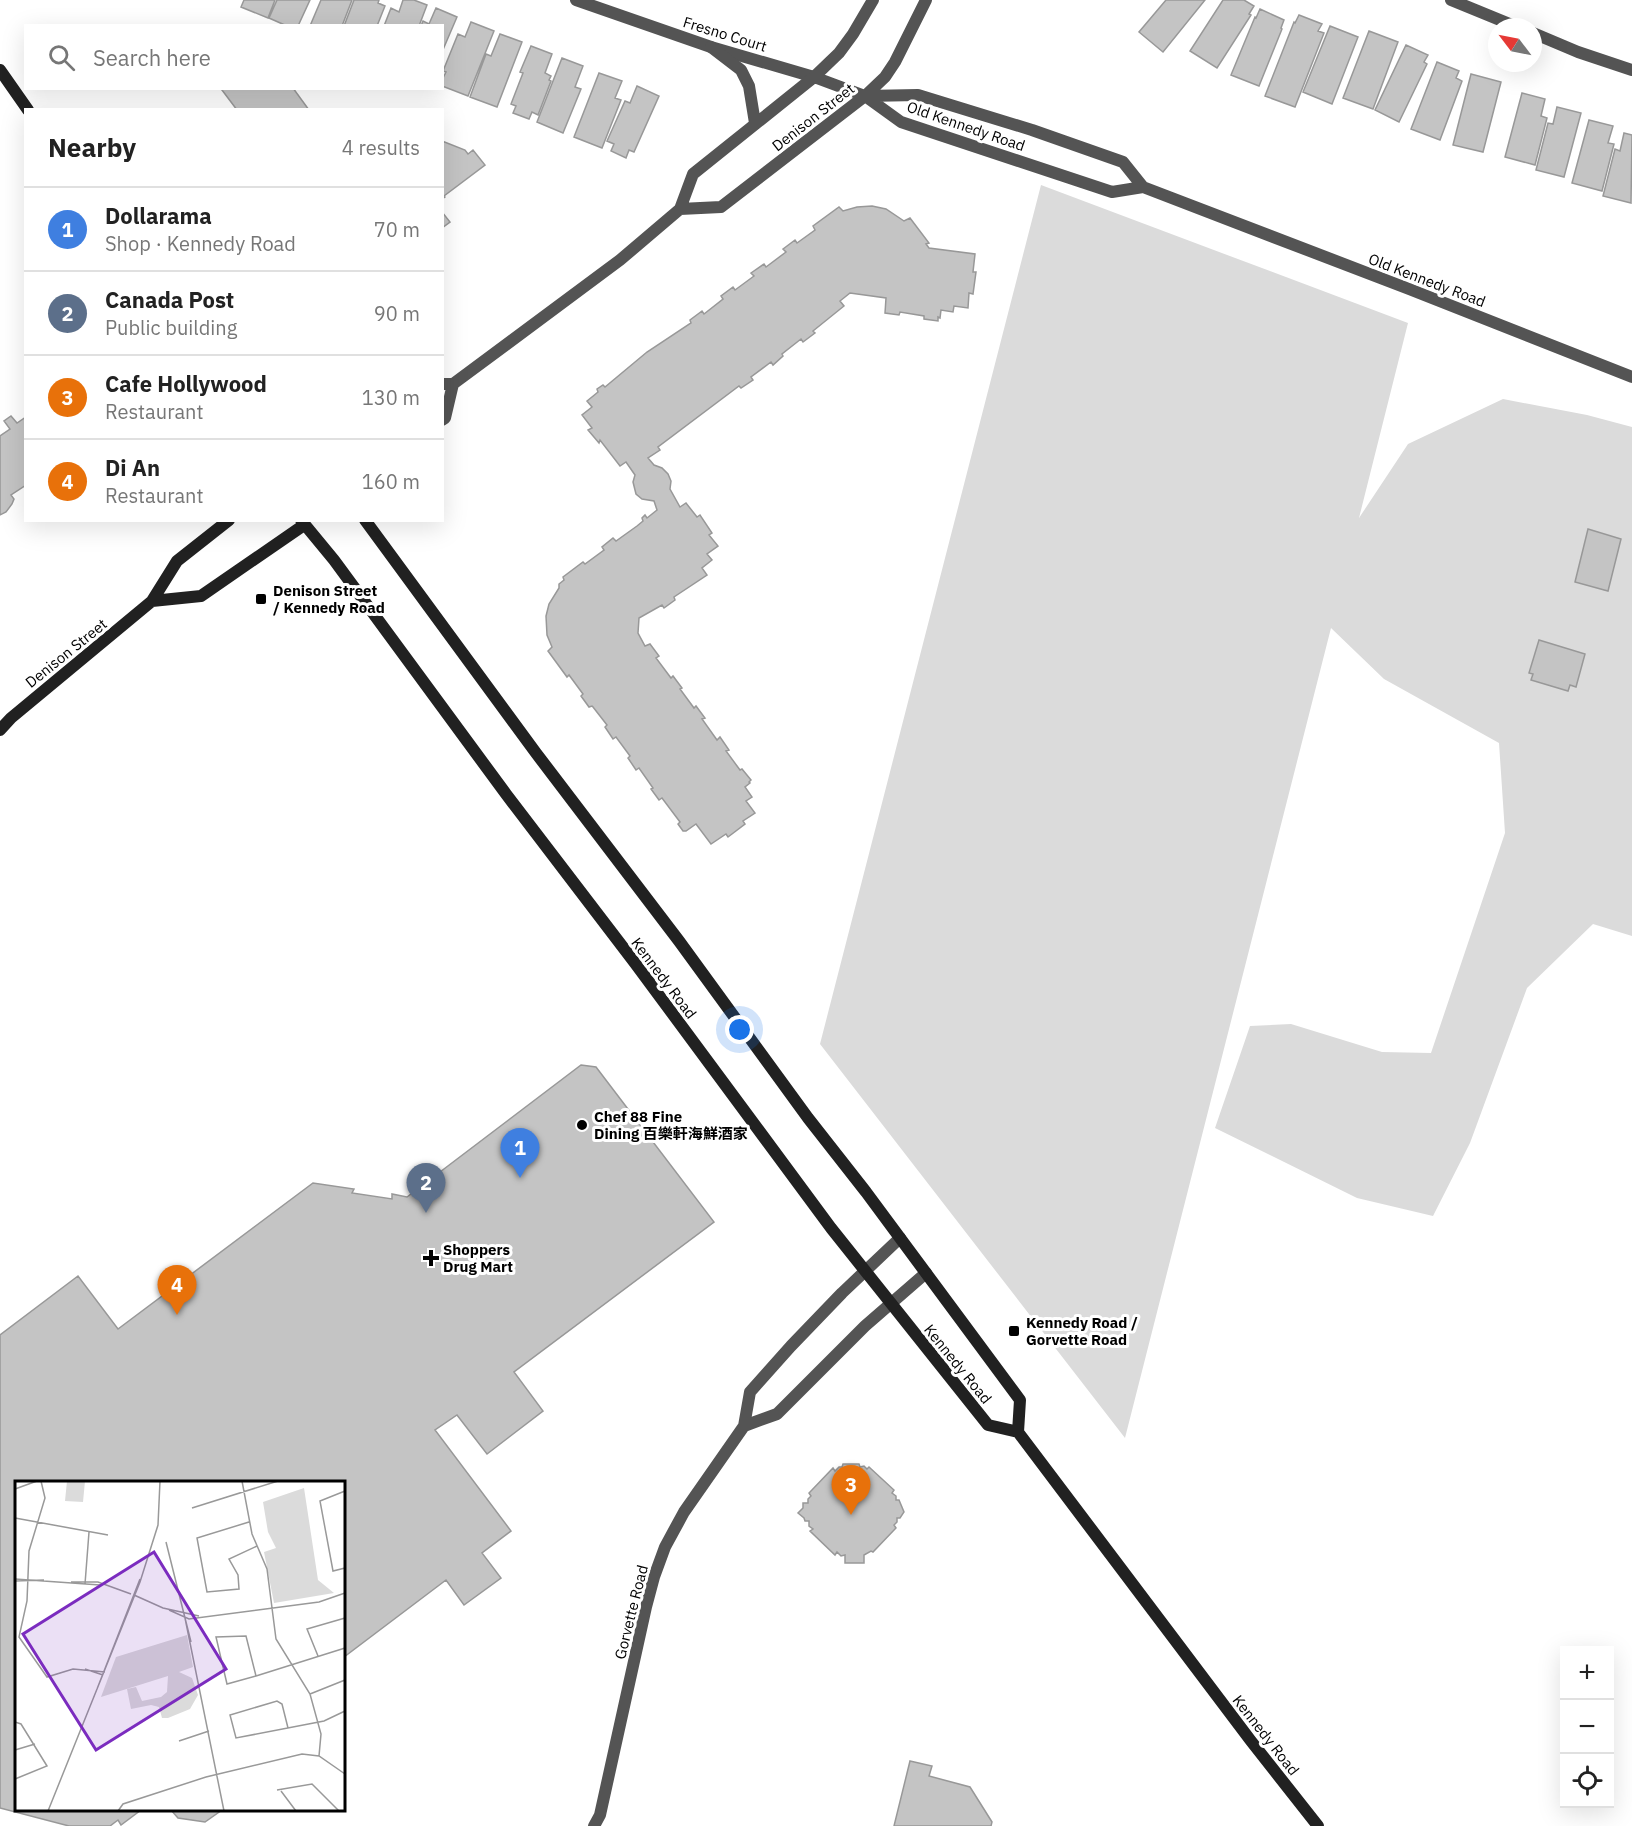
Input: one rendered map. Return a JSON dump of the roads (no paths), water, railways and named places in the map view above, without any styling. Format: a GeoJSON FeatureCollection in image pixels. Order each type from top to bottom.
{"type":"FeatureCollection","features":[{"type":"Feature","properties":{"kind":"main road"},"geometry":{"type":"LineString","coordinates":[[0,70],[27,108]]}},
{"type":"Feature","properties":{"kind":"main road","name":"Denison Street"},"geometry":{"type":"LineString","coordinates":[[0,730],[10,718],[152,601],[177,561],[226,522]]}},
{"type":"Feature","properties":{"kind":"main road"},"geometry":{"type":"LineString","coordinates":[[152,601],[201,596],[306,522]]}},
{"type":"Feature","properties":{"kind":"main road","name":"Kennedy Road"},"geometry":{"type":"LineString","coordinates":[[306,522],[506,794],[831,1228],[988,1425],[1018,1432],[1251,1741],[1318,1826]]}},
{"type":"Feature","properties":{"kind":"main road","name":"Kennedy Road"},"geometry":{"type":"LineString","coordinates":[[366,522],[1020,1400],[1018,1432]]}},
{"type":"Feature","properties":{"kind":"street","name":"Fresno Court"},"geometry":{"type":"LineString","coordinates":[[576,0],[711,47],[814,77],[865,96]]}},
{"type":"Feature","properties":{"kind":"street","name":"Denison Street"},"geometry":{"type":"LineString","coordinates":[[444,419],[448,384],[620,260],[680,209],[693,174],[814,77],[839,53],[873,0]]}},
{"type":"Feature","properties":{"kind":"street","name":"Denison Street"},"geometry":{"type":"LineString","coordinates":[[680,209],[721,207],[865,96],[885,77],[895,62],[926,0]]}},
{"type":"Feature","properties":{"kind":"street"},"geometry":{"type":"LineString","coordinates":[[1451,0],[1495,18]]}},
{"type":"Feature","properties":{"kind":"street"},"geometry":{"type":"LineString","coordinates":[[1542,37],[1578,52],[1632,70]]}},
{"type":"Feature","properties":{"kind":"street"},"geometry":{"type":"LineString","coordinates":[[711,47],[741,70],[749,86],[755,123]]}},
{"type":"Feature","properties":{"kind":"street","name":"Old Kennedy Road"},"geometry":{"type":"LineString","coordinates":[[865,96],[918,95],[1032,130],[1123,162],[1143,187]]}},
{"type":"Feature","properties":{"kind":"street","name":"Old Kennedy Road"},"geometry":{"type":"LineString","coordinates":[[865,96],[901,122],[1112,192],[1143,187],[1632,377]]}},
{"type":"Feature","properties":{"kind":"street","name":"Gorvette Road"},"geometry":{"type":"LineString","coordinates":[[594,1826],[600,1815],[646,1607],[665,1547],[684,1512],[744,1426],[750,1392],[842,1293],[900,1238]]}},
{"type":"Feature","properties":{"kind":"street"},"geometry":{"type":"LineString","coordinates":[[744,1426],[777,1414],[865,1326],[926,1273]]}},
{"type":"Feature","properties":{"kind":"place","name":"Denison Street / Kennedy Road"},"geometry":{"type":"Point","coordinates":[261,599]}},
{"type":"Feature","properties":{"kind":"place","name":"Chef 88 Fine Dining 百樂軒海鮮酒家"},"geometry":{"type":"Point","coordinates":[582,1125]}},
{"type":"Feature","properties":{"kind":"place","name":"Dollarama"},"geometry":{"type":"Point","coordinates":[520,1178]}},
{"type":"Feature","properties":{"kind":"place","name":"Canada Post"},"geometry":{"type":"Point","coordinates":[426,1213]}},
{"type":"Feature","properties":{"kind":"place","name":"Shoppers Drug Mart"},"geometry":{"type":"Point","coordinates":[431,1258]}},
{"type":"Feature","properties":{"kind":"place","name":"Di An"},"geometry":{"type":"Point","coordinates":[177,1315]}},
{"type":"Feature","properties":{"kind":"place","name":"Kennedy Road / Gorvette Road"},"geometry":{"type":"Point","coordinates":[1014,1331]}},
{"type":"Feature","properties":{"kind":"place","name":"Cafe Hollywood"},"geometry":{"type":"Point","coordinates":[851,1515]}}]}
